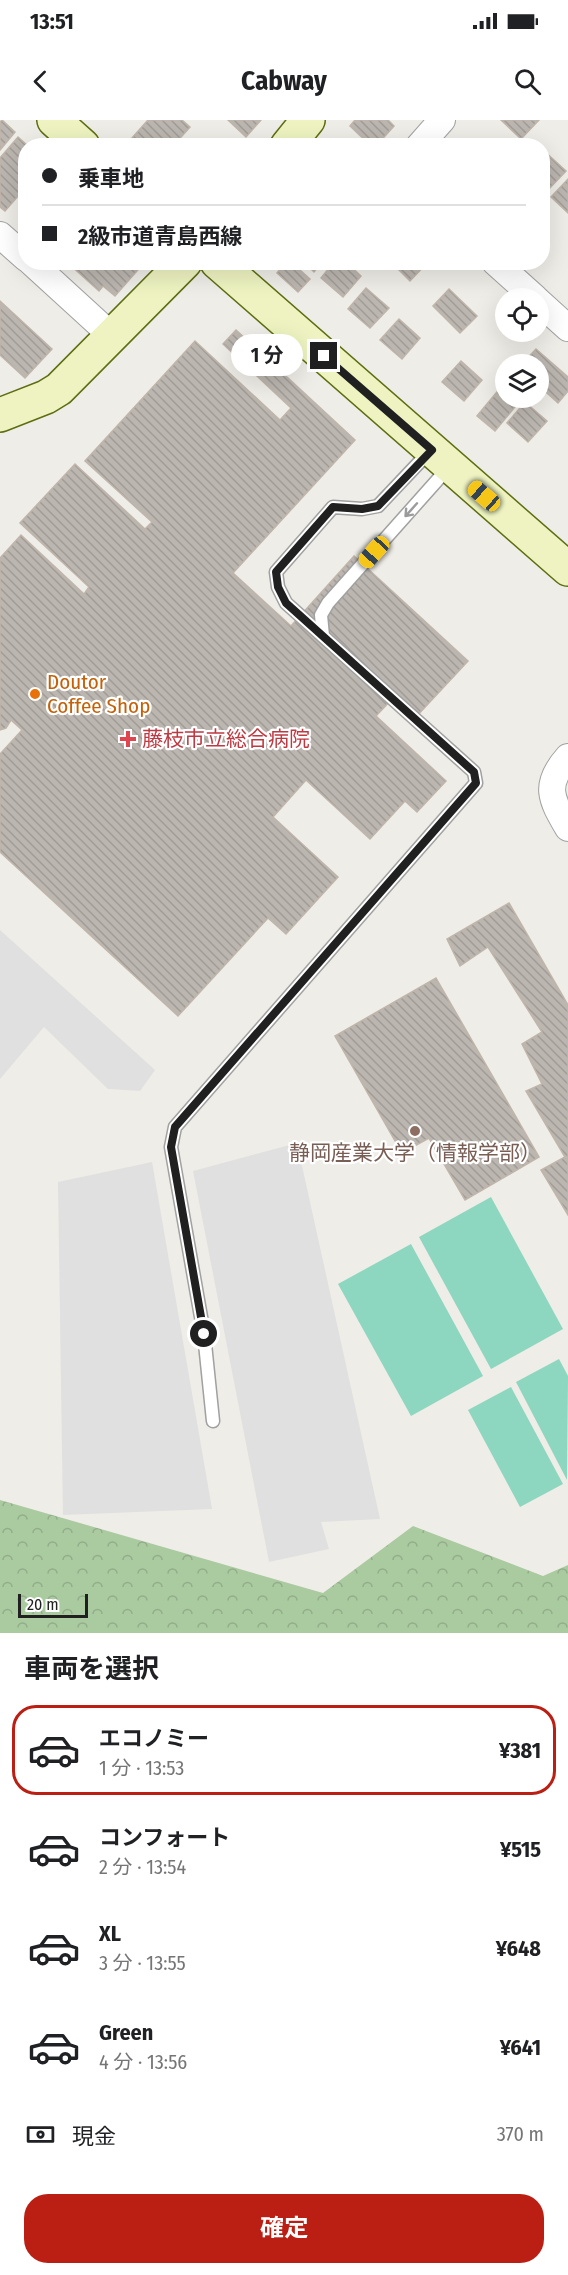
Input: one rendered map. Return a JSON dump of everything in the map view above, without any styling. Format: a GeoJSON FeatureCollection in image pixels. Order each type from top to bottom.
{"type":"FeatureCollection","features":[{"type":"Feature","properties":{"kind":"street"},"geometry":{"type":"LineString","coordinates":[[54,120],[74,138]]}},
{"type":"Feature","properties":{"kind":"street"},"geometry":{"type":"LineString","coordinates":[[293,138],[308,120]]}},
{"type":"Feature","properties":{"kind":"street"},"geometry":{"type":"LineString","coordinates":[[426,138],[442,120]]}},
{"type":"Feature","properties":{"kind":"street"},"geometry":{"type":"LineString","coordinates":[[0,235],[18,251]]}},
{"type":"Feature","properties":{"kind":"street"},"geometry":{"type":"LineString","coordinates":[[40,270],[112,336]]}},
{"type":"Feature","properties":{"kind":"street"},"geometry":{"type":"LineString","coordinates":[[0,416],[35,402],[58,388],[177,270]]}},
{"type":"Feature","properties":{"kind":"street"},"geometry":{"type":"LineString","coordinates":[[225,270],[568,569]]}},
{"type":"Feature","properties":{"kind":"street"},"geometry":{"type":"LineString","coordinates":[[504,270],[524,288]]}},
{"type":"Feature","properties":{"kind":"street"},"geometry":{"type":"LineString","coordinates":[[549,311],[568,328]]}},
{"type":"Feature","properties":{"kind":"street"},"geometry":{"type":"LineString","coordinates":[[568,757],[553,777],[551,791],[554,804],[568,828]]}},
{"type":"Feature","properties":{"kind":"lane"},"geometry":{"type":"LineString","coordinates":[[323,636],[321,615],[328,603],[441,458]]}},
{"type":"Feature","properties":{"kind":"lane"},"geometry":{"type":"LineString","coordinates":[[213,1421],[204,1334],[171,1147],[175,1127],[476,783],[474,772],[286,603],[278,587],[276,572],[333,507],[362,509],[378,506],[441,458]]}},
{"type":"Feature","properties":{"kind":"green space"},"geometry":{"type":"Polygon","coordinates":[[[491,1197],[563,1329],[491,1369],[419,1237],[491,1197]]]}},
{"type":"Feature","properties":{"kind":"green space"},"geometry":{"type":"Polygon","coordinates":[[[411,1244],[483,1376],[411,1416],[338,1284],[411,1244]]]}},
{"type":"Feature","properties":{"kind":"green space"},"geometry":{"type":"Polygon","coordinates":[[[559,1359],[568,1376],[567,1480],[516,1382],[559,1359]]]}},
{"type":"Feature","properties":{"kind":"green space"},"geometry":{"type":"Polygon","coordinates":[[[511,1387],[563,1484],[520,1507],[468,1410],[511,1387]]]}},
{"type":"Feature","properties":{"kind":"green space"},"geometry":{"type":"Polygon","coordinates":[[[0,1500],[323,1593],[413,1526],[543,1576],[568,1565],[568,1633],[0,1633],[0,1500]]]}},
{"type":"Feature","properties":{"kind":"shaded area"},"geometry":{"type":"Polygon","coordinates":[[[0,930],[155,1070],[140,1091],[108,1089],[44,1027],[0,1079],[0,930]]]}},
{"type":"Feature","properties":{"kind":"shaded area"},"geometry":{"type":"Polygon","coordinates":[[[297,1143],[380,1519],[321,1522],[329,1549],[269,1562],[193,1171],[297,1143]]]}},
{"type":"Feature","properties":{"kind":"shaded area"},"geometry":{"type":"Polygon","coordinates":[[[152,1162],[212,1509],[63,1515],[58,1182],[152,1162]]]}},
{"type":"Feature","properties":{"kind":"building"},"geometry":{"type":"Polygon","coordinates":[[[2,120],[15,132],[0,150],[0,122],[2,120]]]}},
{"type":"Feature","properties":{"kind":"building"},"geometry":{"type":"Polygon","coordinates":[[[148,120],[182,120],[190,127],[180,138],[132,138],[148,120]]]}},
{"type":"Feature","properties":{"kind":"building"},"geometry":{"type":"Polygon","coordinates":[[[228,120],[261,120],[246,137],[228,120]]]}},
{"type":"Feature","properties":{"kind":"building"},"geometry":{"type":"Polygon","coordinates":[[[355,120],[388,120],[394,126],[383,138],[363,138],[350,126],[355,120]]]}},
{"type":"Feature","properties":{"kind":"building"},"geometry":{"type":"Polygon","coordinates":[[[501,120],[539,120],[522,138],[501,120]]]}},
{"type":"Feature","properties":{"kind":"building"},"geometry":{"type":"Polygon","coordinates":[[[19,138],[18,196],[5,211],[0,207],[0,158],[19,138]]]}},
{"type":"Feature","properties":{"kind":"building"},"geometry":{"type":"Polygon","coordinates":[[[550,156],[566,171],[550,188],[550,156]]]}},
{"type":"Feature","properties":{"kind":"building"},"geometry":{"type":"Polygon","coordinates":[[[568,179],[568,213],[551,197],[568,179]]]}},
{"type":"Feature","properties":{"kind":"building"},"geometry":{"type":"Polygon","coordinates":[[[76,270],[138,270],[115,296],[103,286],[99,291],[76,270]]]}},
{"type":"Feature","properties":{"kind":"building"},"geometry":{"type":"Polygon","coordinates":[[[279,270],[300,270],[310,279],[298,292],[277,273],[279,270]]]}},
{"type":"Feature","properties":{"kind":"building"},"geometry":{"type":"Polygon","coordinates":[[[328,270],[355,270],[361,276],[343,297],[321,278],[328,270]]]}},
{"type":"Feature","properties":{"kind":"building"},"geometry":{"type":"Polygon","coordinates":[[[399,270],[420,270],[410,281],[399,270]]]}},
{"type":"Feature","properties":{"kind":"building"},"geometry":{"type":"Polygon","coordinates":[[[366,288],[389,308],[370,328],[348,309],[366,288]]]}},
{"type":"Feature","properties":{"kind":"building"},"geometry":{"type":"Polygon","coordinates":[[[449,289],[477,316],[460,333],[433,306],[449,289]]]}},
{"type":"Feature","properties":{"kind":"building"},"geometry":{"type":"Polygon","coordinates":[[[0,301],[52,349],[25,378],[0,355],[0,301]]]}},
{"type":"Feature","properties":{"kind":"building"},"geometry":{"type":"Polygon","coordinates":[[[399,319],[420,338],[402,359],[380,340],[399,319]]]}},
{"type":"Feature","properties":{"kind":"building"},"geometry":{"type":"Polygon","coordinates":[[[236,330],[355,440],[233,573],[291,626],[354,556],[468,661],[415,718],[393,698],[376,716],[446,781],[417,812],[405,801],[370,839],[306,780],[273,817],[338,877],[286,934],[268,918],[178,1016],[0,852],[0,754],[22,730],[11,720],[6,728],[0,730],[0,558],[21,535],[84,594],[89,587],[20,523],[75,464],[145,529],[152,522],[85,461],[195,341],[280,420],[291,408],[223,344],[236,330]]]}},
{"type":"Feature","properties":{"kind":"building"},"geometry":{"type":"Polygon","coordinates":[[[536,349],[542,354],[531,354],[536,349]]]}},
{"type":"Feature","properties":{"kind":"building"},"geometry":{"type":"Polygon","coordinates":[[[549,360],[568,377],[568,391],[558,403],[549,395],[549,360]]]}},
{"type":"Feature","properties":{"kind":"building"},"geometry":{"type":"Polygon","coordinates":[[[461,361],[482,380],[464,401],[442,382],[461,361]]]}},
{"type":"Feature","properties":{"kind":"building"},"geometry":{"type":"Polygon","coordinates":[[[495,394],[495,408],[514,408],[495,431],[477,416],[495,394]]]}},
{"type":"Feature","properties":{"kind":"building"},"geometry":{"type":"Polygon","coordinates":[[[520,408],[532,408],[547,421],[528,442],[507,423],[520,408]]]}},
{"type":"Feature","properties":{"kind":"building"},"geometry":{"type":"Polygon","coordinates":[[[509,903],[568,1005],[568,1215],[541,1170],[565,1157],[526,1091],[542,1084],[522,1044],[542,1032],[488,947],[460,966],[447,939],[509,903]]]}},
{"type":"Feature","properties":{"kind":"building"},"geometry":{"type":"Polygon","coordinates":[[[436,978],[539,1157],[465,1200],[429,1138],[402,1153],[335,1036],[436,978]]]}},
{"type":"Feature","properties":{"kind":"place","name":"Doutor Coffee Shop"},"geometry":{"type":"Point","coordinates":[35,694]}},
{"type":"Feature","properties":{"kind":"place","name":"藤枝市立総合病院"},"geometry":{"type":"Point","coordinates":[128,739]}},
{"type":"Feature","properties":{"kind":"place","name":"静岡産業大学（情報学部）"},"geometry":{"type":"Point","coordinates":[415,1131]}},
{"type":"Feature","properties":{"kind":"route"},"geometry":{"type":"LineString","coordinates":[[204,1334],[171,1147],[175,1127],[476,783],[474,772],[286,603],[278,587],[276,572],[333,507],[362,509],[378,506],[432,450],[324,356]]}}]}
